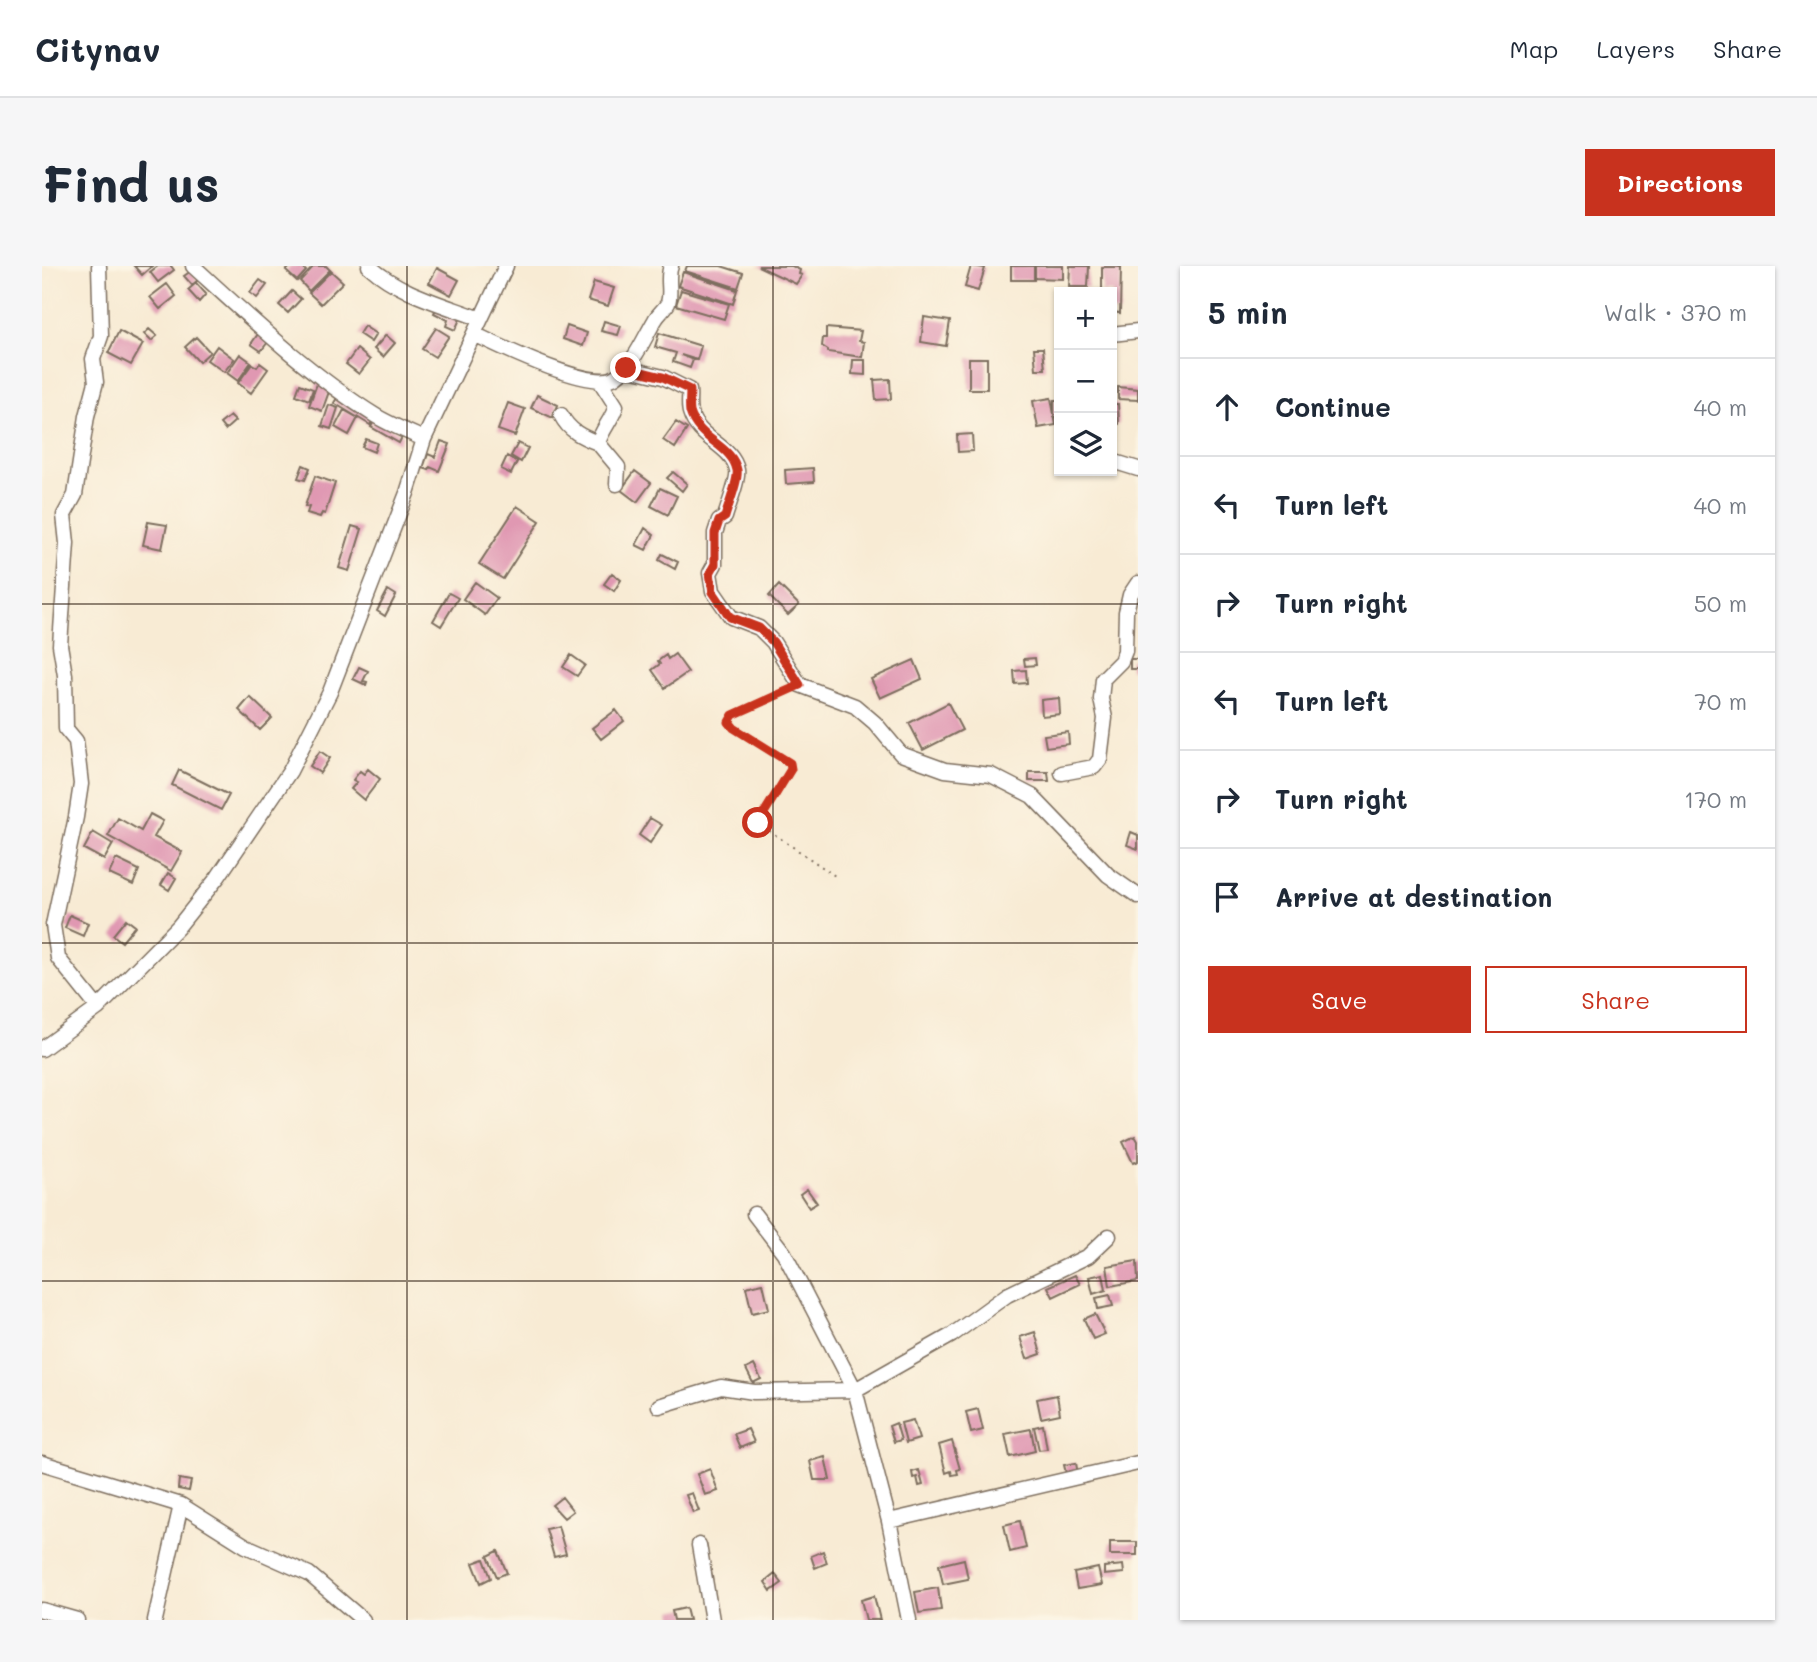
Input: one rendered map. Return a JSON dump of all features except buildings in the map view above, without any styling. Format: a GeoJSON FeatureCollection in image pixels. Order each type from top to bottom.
{"type":"FeatureCollection","features":[{"type":"Feature","properties":{"kind":"street"},"geometry":{"type":"LineString","coordinates":[[98,1008],[58,958],[53,925],[76,817],[80,784],[76,741],[66,729],[65,675],[60,645],[67,543],[64,515],[75,495],[87,416],[96,382],[93,359],[101,336],[99,266]]}},
{"type":"Feature","properties":{"kind":"street"},"geometry":{"type":"LineString","coordinates":[[193,266],[251,319],[353,401],[424,439]]}},
{"type":"Feature","properties":{"kind":"street"},"geometry":{"type":"LineString","coordinates":[[369,266],[384,279],[408,292],[481,319]]}},
{"type":"Feature","properties":{"kind":"street"},"geometry":{"type":"LineString","coordinates":[[42,1049],[98,1008],[178,927],[218,877],[290,771],[330,692],[402,505],[424,439],[506,266]]}},
{"type":"Feature","properties":{"kind":"street"},"geometry":{"type":"LineString","coordinates":[[474,334],[542,365],[600,381],[613,379],[626,368],[668,303],[668,274],[671,266]]}},
{"type":"Feature","properties":{"kind":"street"},"geometry":{"type":"LineString","coordinates":[[1117,333],[1138,331]]}},
{"type":"Feature","properties":{"kind":"street"},"geometry":{"type":"LineString","coordinates":[[626,368],[663,377],[690,390],[690,411],[697,425],[710,441],[730,453],[738,471],[725,517],[719,521],[715,533],[715,564],[710,573],[713,592],[730,617],[759,628],[773,642],[800,685],[855,706],[876,723],[901,754],[945,770],[992,775],[1032,796],[1108,875],[1138,895]]}},
{"type":"Feature","properties":{"kind":"street"},"geometry":{"type":"LineString","coordinates":[[598,443],[603,429],[613,417],[616,406],[600,381]]}},
{"type":"Feature","properties":{"kind":"street"},"geometry":{"type":"LineString","coordinates":[[561,415],[565,424],[576,433],[598,443],[618,467],[617,484]]}},
{"type":"Feature","properties":{"kind":"street"},"geometry":{"type":"LineString","coordinates":[[1117,463],[1138,469]]}},
{"type":"Feature","properties":{"kind":"street"},"geometry":{"type":"LineString","coordinates":[[1062,773],[1094,767],[1100,759],[1105,718],[1101,699],[1103,679],[1121,661],[1125,651],[1126,612],[1130,595],[1138,583]]}},
{"type":"Feature","properties":{"kind":"street"},"geometry":{"type":"LineString","coordinates":[[754,1214],[784,1253],[855,1390],[889,1521],[909,1620]]}},
{"type":"Feature","properties":{"kind":"street"},"geometry":{"type":"LineString","coordinates":[[659,1406],[721,1387],[754,1392],[855,1390],[952,1335],[1007,1295],[1088,1256],[1109,1236]]}},
{"type":"Feature","properties":{"kind":"street"},"geometry":{"type":"LineString","coordinates":[[42,1463],[181,1505],[246,1546],[309,1573],[363,1620]]}},
{"type":"Feature","properties":{"kind":"street"},"geometry":{"type":"LineString","coordinates":[[889,1521],[1138,1463]]}},
{"type":"Feature","properties":{"kind":"street"},"geometry":{"type":"LineString","coordinates":[[155,1620],[181,1505]]}},
{"type":"Feature","properties":{"kind":"street"},"geometry":{"type":"LineString","coordinates":[[699,1545],[712,1620]]}},
{"type":"Feature","properties":{"kind":"street"},"geometry":{"type":"LineString","coordinates":[[42,1610],[77,1620]]}},
{"type":"Feature","properties":{"kind":"path"},"geometry":{"type":"LineString","coordinates":[[800,685],[733,715],[729,722],[734,728],[790,763],[791,769],[758,823],[838,878]]}},
{"type":"Feature","properties":{"kind":"route"},"geometry":{"type":"LineString","coordinates":[[626,368],[663,377],[690,390],[690,411],[697,425],[710,441],[730,453],[738,471],[725,517],[719,521],[715,533],[715,564],[710,573],[713,592],[730,617],[759,628],[773,642],[800,685],[733,715],[729,722],[734,728],[790,763],[791,769],[758,823]]}}]}
